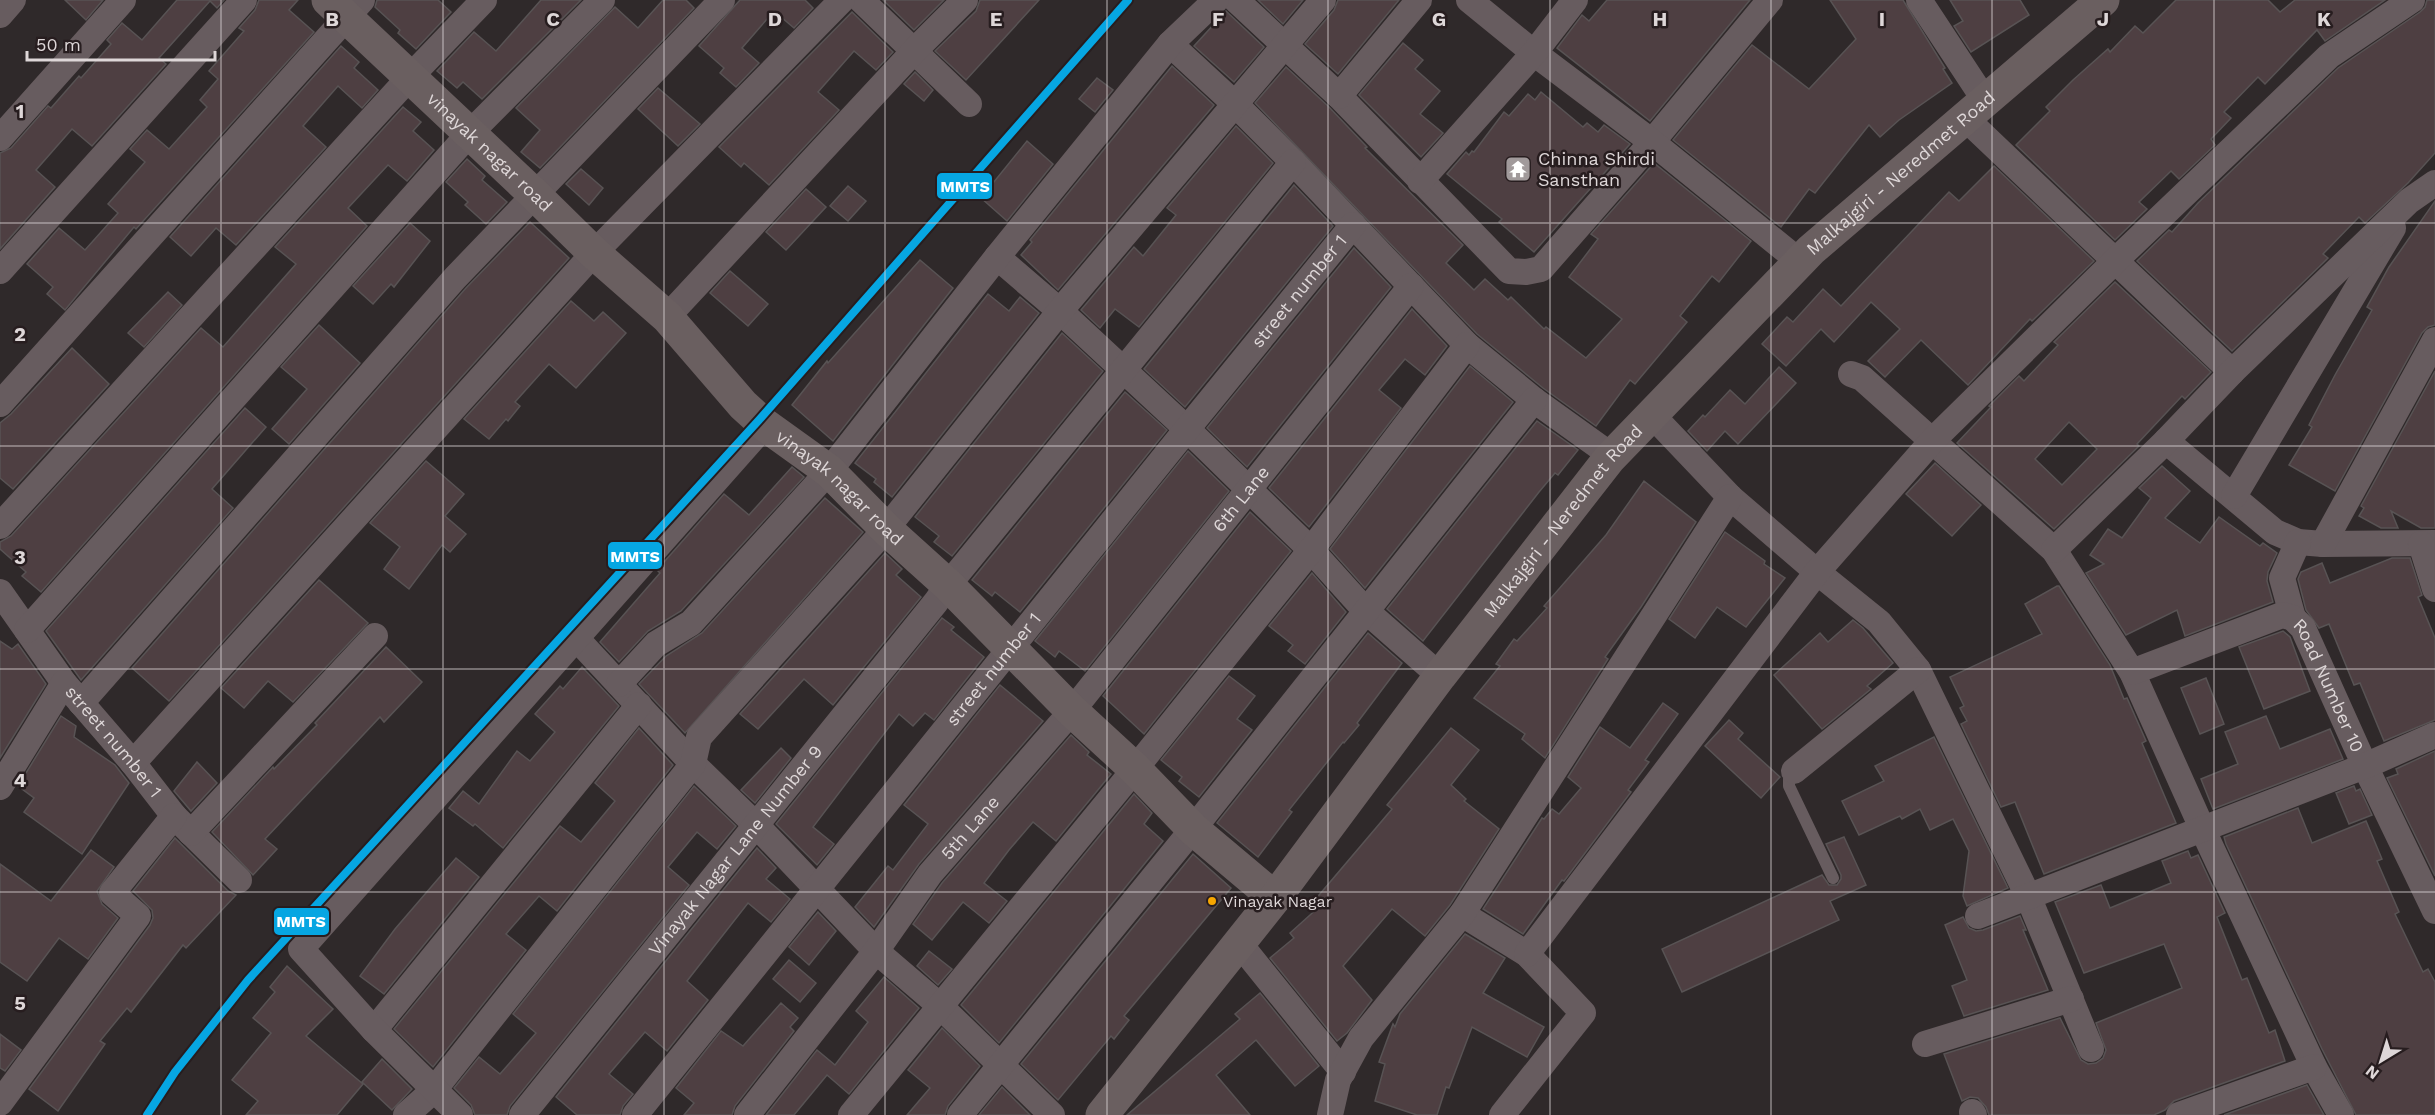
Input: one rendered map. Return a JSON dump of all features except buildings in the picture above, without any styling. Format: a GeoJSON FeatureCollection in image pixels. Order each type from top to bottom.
{"type":"FeatureCollection","features":[{"type":"Feature","properties":{"kind":"main road","name":"Malkajgiri - Neredmet Road"},"geometry":{"type":"LineString","coordinates":[[1105,1114],[1275,898],[1440,676],[1612,456],[1799,261],[1974,108],[2103,0]]}},
{"type":"Feature","properties":{"kind":"main road","name":"vinayak nagar road"},"geometry":{"type":"LineString","coordinates":[[345,6],[409,78],[594,253],[667,317],[743,405],[765,425],[829,471],[886,529],[948,585],[1193,829],[1275,898]]}},
{"type":"Feature","properties":{"kind":"street"},"geometry":{"type":"LineString","coordinates":[[0,15],[13,0]]}},
{"type":"Feature","properties":{"kind":"street"},"geometry":{"type":"LineString","coordinates":[[0,138],[123,0]]}},
{"type":"Feature","properties":{"kind":"street"},"geometry":{"type":"LineString","coordinates":[[0,271],[244,0]]}},
{"type":"Feature","properties":{"kind":"street"},"geometry":{"type":"LineString","coordinates":[[0,526],[409,78],[484,0]]}},
{"type":"Feature","properties":{"kind":"street"},"geometry":{"type":"LineString","coordinates":[[27,630],[469,134],[602,0]]}},
{"type":"Feature","properties":{"kind":"street"},"geometry":{"type":"LineString","coordinates":[[81,703],[455,278],[722,0]]}},
{"type":"Feature","properties":{"kind":"street"},"geometry":{"type":"LineString","coordinates":[[133,763],[594,253],[842,0]]}},
{"type":"Feature","properties":{"kind":"street"},"geometry":{"type":"LineString","coordinates":[[861,0],[969,104]]}},
{"type":"Feature","properties":{"kind":"street"},"geometry":{"type":"LineString","coordinates":[[667,317],[915,50],[965,0]]}},
{"type":"Feature","properties":{"kind":"street"},"geometry":{"type":"LineString","coordinates":[[619,684],[656,644],[692,623],[829,471],[1170,44],[1216,0]]}},
{"type":"Feature","properties":{"kind":"street"},"geometry":{"type":"LineString","coordinates":[[1236,0],[1339,96],[1509,271],[1526,272],[1541,269],[1652,142],[1770,0]]}},
{"type":"Feature","properties":{"kind":"street"},"geometry":{"type":"LineString","coordinates":[[406,1115],[434,1090],[693,764],[699,736],[886,529],[1060,311],[1323,0]]}},
{"type":"Feature","properties":{"kind":"street"},"geometry":{"type":"LineString","coordinates":[[1339,96],[1419,0]]}},
{"type":"Feature","properties":{"kind":"street"},"geometry":{"type":"LineString","coordinates":[[1469,0],[1533,52],[1652,142],[1799,261]]}},
{"type":"Feature","properties":{"kind":"street"},"geometry":{"type":"LineString","coordinates":[[1420,181],[1533,52],[1575,0]]}},
{"type":"Feature","properties":{"kind":"street"},"geometry":{"type":"LineString","coordinates":[[1919,0],[1974,108],[2116,260],[2232,372]]}},
{"type":"Feature","properties":{"kind":"street"},"geometry":{"type":"LineString","coordinates":[[1527,954],[1817,572],[1933,440],[2116,260],[2329,56],[2412,0]]}},
{"type":"Feature","properties":{"kind":"street"},"geometry":{"type":"LineString","coordinates":[[0,404],[345,6]]}},
{"type":"Feature","properties":{"kind":"street"},"geometry":{"type":"LineString","coordinates":[[1170,44],[1293,162],[1467,345],[1534,400],[1612,456]]}},
{"type":"Feature","properties":{"kind":"street","name":"Vinayak Nagar Lane Number 9"},"geometry":{"type":"LineString","coordinates":[[522,1115],[757,826],[948,585],[1293,162]]}},
{"type":"Feature","properties":{"kind":"street"},"geometry":{"type":"LineString","coordinates":[[2054,550],[2166,441],[2232,372],[2409,201],[2435,183]]}},
{"type":"Feature","properties":{"kind":"street"},"geometry":{"type":"LineString","coordinates":[[2234,496],[2409,201]]}},
{"type":"Feature","properties":{"kind":"street","name":"street number 1"},"geometry":{"type":"LineString","coordinates":[[635,1115],[1353,225]]}},
{"type":"Feature","properties":{"kind":"street"},"geometry":{"type":"LineString","coordinates":[[998,257],[1187,429],[1311,550],[1365,610],[1440,676]]}},
{"type":"Feature","properties":{"kind":"street","name":"6th Lane"},"geometry":{"type":"LineString","coordinates":[[1072,711],[1411,286]]}},
{"type":"Feature","properties":{"kind":"street"},"geometry":{"type":"LineString","coordinates":[[2294,618],[2282,578],[2310,543],[2435,340]]}},
{"type":"Feature","properties":{"kind":"street"},"geometry":{"type":"LineString","coordinates":[[851,1115],[1311,550],[1467,345]]}},
{"type":"Feature","properties":{"kind":"street"},"geometry":{"type":"LineString","coordinates":[[1851,374],[1862,378],[2054,550],[2132,672],[2314,1067],[2341,1115]]}},
{"type":"Feature","properties":{"kind":"street"},"geometry":{"type":"LineString","coordinates":[[960,1115],[1193,829],[1534,400]]}},
{"type":"Feature","properties":{"kind":"street"},"geometry":{"type":"LineString","coordinates":[[1652,414],[1730,497],[1817,572],[1880,622],[1918,670],[2028,896],[2091,1049]]}},
{"type":"Feature","properties":{"kind":"street"},"geometry":{"type":"LineString","coordinates":[[460,1115],[374,1030],[301,949],[765,425]]}},
{"type":"Feature","properties":{"kind":"street"},"geometry":{"type":"LineString","coordinates":[[2166,441],[2275,532],[2310,543],[2428,544],[2435,589]]}},
{"type":"Feature","properties":{"kind":"street"},"geometry":{"type":"LineString","coordinates":[[1330,1115],[1338,1080],[1361,1038],[1462,914],[1730,497]]}},
{"type":"Feature","properties":{"kind":"street","name":"street number 1"},"geometry":{"type":"LineString","coordinates":[[0,592],[64,683],[183,824],[239,880]]}},
{"type":"Feature","properties":{"kind":"street","name":"Road Number 10"},"geometry":{"type":"LineString","coordinates":[[2132,672],[2282,615],[2294,618],[2303,628],[2365,766],[2435,911]]}},
{"type":"Feature","properties":{"kind":"street"},"geometry":{"type":"LineString","coordinates":[[0,1103],[138,916],[112,893],[375,636]]}},
{"type":"Feature","properties":{"kind":"street"},"geometry":{"type":"LineString","coordinates":[[576,638],[693,764],[757,826],[876,951],[939,1005],[1052,1115]]}},
{"type":"Feature","properties":{"kind":"street"},"geometry":{"type":"LineString","coordinates":[[1794,771],[1918,670]]}},
{"type":"Feature","properties":{"kind":"street"},"geometry":{"type":"LineString","coordinates":[[0,787],[64,683]]}},
{"type":"Feature","properties":{"kind":"street"},"geometry":{"type":"LineString","coordinates":[[374,1030],[639,705]]}},
{"type":"Feature","properties":{"kind":"street","name":"5th Lane"},"geometry":{"type":"LineString","coordinates":[[747,1115],[876,951],[930,874],[1072,711]]}},
{"type":"Feature","properties":{"kind":"street"},"geometry":{"type":"LineString","coordinates":[[1978,916],[2365,766],[2435,735]]}},
{"type":"Feature","properties":{"kind":"street"},"geometry":{"type":"LineString","coordinates":[[1462,914],[1527,954],[1583,1014],[1502,1115]]}},
{"type":"Feature","properties":{"kind":"street"},"geometry":{"type":"LineString","coordinates":[[1239,943],[1343,1072]]}},
{"type":"Feature","properties":{"kind":"street"},"geometry":{"type":"LineString","coordinates":[[1925,1044],[2071,999]]}},
{"type":"Feature","properties":{"kind":"street"},"geometry":{"type":"LineString","coordinates":[[2178,1115],[2314,1067]]}},
{"type":"Feature","properties":{"kind":"lane"},"geometry":{"type":"LineString","coordinates":[[1794,771],[1789,776],[1789,786],[1833,878]]}},
{"type":"Feature","properties":{"kind":"transit line","name":"MMTS"},"geometry":{"type":"LineString","coordinates":[[147,1115],[175,1072],[248,980],[759,420],[1128,0]]}},
{"type":"Feature","properties":{"kind":"place","name":"Chinna Shirdi Sansthan"},"geometry":{"type":"Point","coordinates":[1518,169]}},
{"type":"Feature","properties":{"kind":"place","name":"Vinayak Nagar"},"geometry":{"type":"Point","coordinates":[1212,901]}}]}
